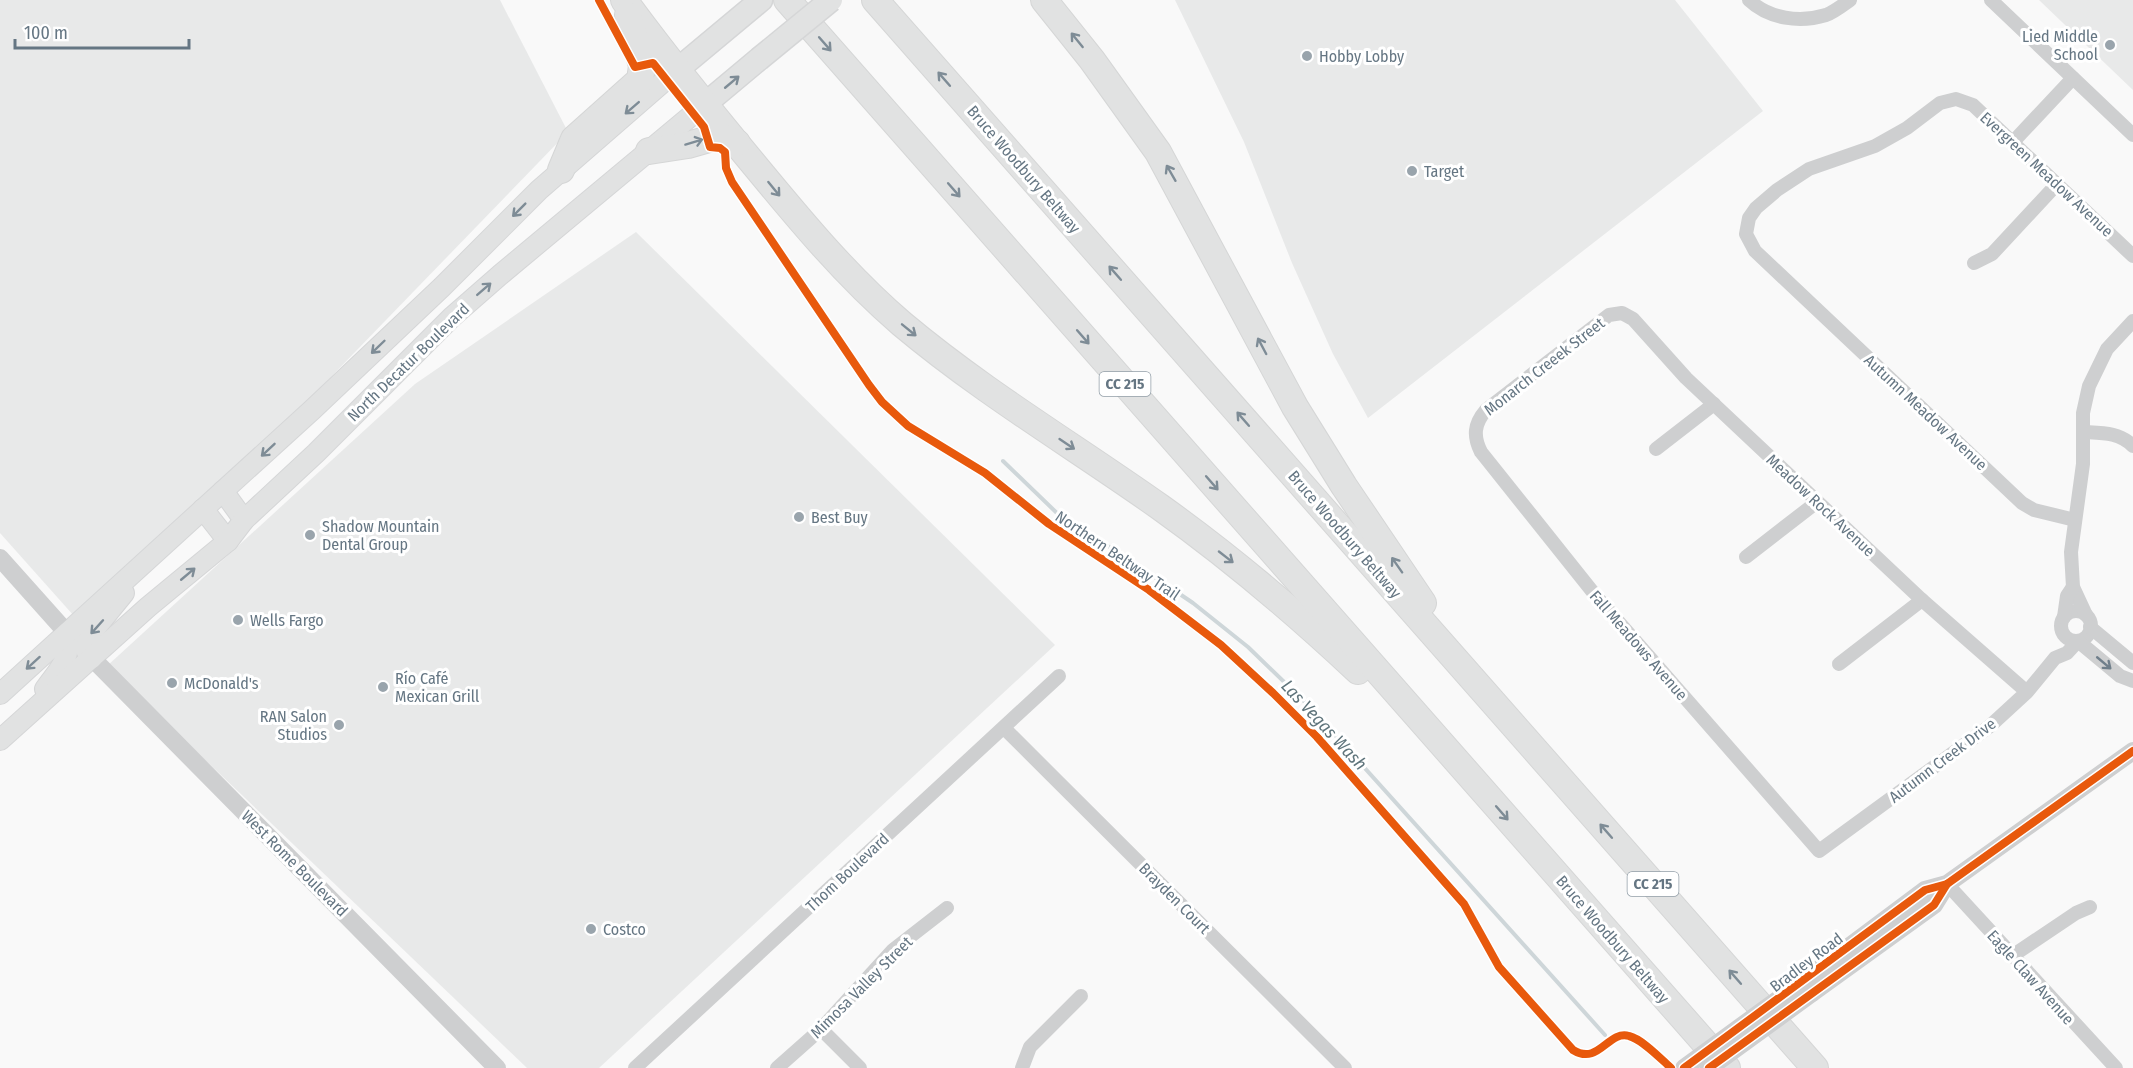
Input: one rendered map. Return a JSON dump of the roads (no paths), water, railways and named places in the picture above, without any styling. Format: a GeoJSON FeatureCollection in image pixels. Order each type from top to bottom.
{"type":"FeatureCollection","features":[{"type":"Feature","properties":{"kind":"highway"},"geometry":{"type":"LineString","coordinates":[[624,0],[704,105],[824,247],[866,291],[901,323],[969,377],[1133,488],[1225,556],[1341,655],[1464,769]]}},
{"type":"Feature","properties":{"kind":"highway"},"geometry":{"type":"LineString","coordinates":[[561,170],[574,140],[636,85],[642,75],[642,61],[624,0]]}},
{"type":"Feature","properties":{"kind":"highway","name":"Bruce Woodbury Beltway"},"geometry":{"type":"LineString","coordinates":[[787,0],[1726,1068]]}},
{"type":"Feature","properties":{"kind":"highway","name":"Bruce Woodbury Beltway"},"geometry":{"type":"LineString","coordinates":[[875,0],[1815,1068]]}},
{"type":"Feature","properties":{"kind":"highway"},"geometry":{"type":"LineString","coordinates":[[1044,0],[1098,67],[1158,152],[1271,363],[1320,449],[1366,521],[1490,700]]}},
{"type":"Feature","properties":{"kind":"highway"},"geometry":{"type":"LineString","coordinates":[[649,151],[688,145],[716,137],[723,137],[737,143]]}},
{"type":"Feature","properties":{"kind":"main road","name":"North Decatur Boulevard"},"geometry":{"type":"LineString","coordinates":[[0,694],[417,310],[561,170],[761,0]]}},
{"type":"Feature","properties":{"kind":"main road","name":"North Decatur Boulevard"},"geometry":{"type":"LineString","coordinates":[[0,740],[228,541],[244,520],[316,453],[452,317],[831,0]]}},
{"type":"Feature","properties":{"kind":"main road"},"geometry":{"type":"LineString","coordinates":[[223,491],[244,520]]}},
{"type":"Feature","properties":{"kind":"main road"},"geometry":{"type":"LineString","coordinates":[[203,509],[228,541]]}},
{"type":"Feature","properties":{"kind":"main road"},"geometry":{"type":"LineString","coordinates":[[92,658],[86,650],[86,641],[107,616],[144,563]]}},
{"type":"Feature","properties":{"kind":"main road"},"geometry":{"type":"LineString","coordinates":[[27,715],[66,659],[69,645],[67,633]]}},
{"type":"Feature","properties":{"kind":"street"},"geometry":{"type":"LineString","coordinates":[[1749,0],[1771,14],[1809,19],[1828,14],[1851,0]]}},
{"type":"Feature","properties":{"kind":"street"},"geometry":{"type":"LineString","coordinates":[[1990,0],[2133,135]]}},
{"type":"Feature","properties":{"kind":"street"},"geometry":{"type":"LineString","coordinates":[[2013,142],[2073,78]]}},
{"type":"Feature","properties":{"kind":"street","name":"Evergreen Meadow Avenue"},"geometry":{"type":"LineString","coordinates":[[1746,234],[1749,218],[1756,208],[1777,190],[1809,169],[1875,146],[1907,128],[1940,103],[1956,99],[1973,105],[2133,256]]}},
{"type":"Feature","properties":{"kind":"street"},"geometry":{"type":"LineString","coordinates":[[1974,263],[1992,254],[2057,184]]}},
{"type":"Feature","properties":{"kind":"street","name":"Autumn Meadow Avenue"},"geometry":{"type":"LineString","coordinates":[[1746,234],[1755,251],[2022,503],[2034,510],[2074,520]]}},
{"type":"Feature","properties":{"kind":"street","name":"Meadow Rock Avenue"},"geometry":{"type":"LineString","coordinates":[[1622,313],[1633,319],[1686,378],[1817,502],[1922,600],[2027,692]]}},
{"type":"Feature","properties":{"kind":"street","name":"Monarch Creeek Street"},"geometry":{"type":"LineString","coordinates":[[1475,430],[1478,419],[1486,410],[1609,315],[1622,313]]}},
{"type":"Feature","properties":{"kind":"street"},"geometry":{"type":"LineString","coordinates":[[2078,641],[2087,635],[2088,621],[2073,586],[2071,552],[2083,464],[2084,413],[2089,386],[2108,349],[2133,321]]}},
{"type":"Feature","properties":{"kind":"street"},"geometry":{"type":"LineString","coordinates":[[1656,449],[1714,404]]}},
{"type":"Feature","properties":{"kind":"street","name":"Fall Meadows Avenue"},"geometry":{"type":"LineString","coordinates":[[1475,430],[1476,442],[1481,452],[1596,596],[1819,851]]}},
{"type":"Feature","properties":{"kind":"street"},"geometry":{"type":"LineString","coordinates":[[2083,432],[2109,433],[2125,438],[2133,446]]}},
{"type":"Feature","properties":{"kind":"street"},"geometry":{"type":"LineString","coordinates":[[1746,557],[1817,502]]}},
{"type":"Feature","properties":{"kind":"street"},"geometry":{"type":"LineString","coordinates":[[0,558],[67,633]]}},
{"type":"Feature","properties":{"kind":"street"},"geometry":{"type":"LineString","coordinates":[[2073,586],[2067,596],[2061,625],[2063,634],[2078,641],[2120,676],[2133,681]]}},
{"type":"Feature","properties":{"kind":"street"},"geometry":{"type":"LineString","coordinates":[[1839,664],[1922,600]]}},
{"type":"Feature","properties":{"kind":"street"},"geometry":{"type":"LineString","coordinates":[[2064,617],[2075,611],[2133,663]]}},
{"type":"Feature","properties":{"kind":"street","name":"Autumn Creek Drive"},"geometry":{"type":"LineString","coordinates":[[2055,658],[2055,646],[2063,634]]}},
{"type":"Feature","properties":{"kind":"street","name":"Autumn Creek Drive"},"geometry":{"type":"LineString","coordinates":[[1819,851],[1990,726],[2027,692],[2055,658],[2067,653],[2078,641]]}},
{"type":"Feature","properties":{"kind":"street","name":"West Rome Boulevard"},"geometry":{"type":"LineString","coordinates":[[92,658],[497,1068]]}},
{"type":"Feature","properties":{"kind":"street","name":"Thom Boulevard"},"geometry":{"type":"LineString","coordinates":[[635,1068],[1059,676]]}},
{"type":"Feature","properties":{"kind":"street","name":"Brayden Court"},"geometry":{"type":"LineString","coordinates":[[1004,728],[1346,1068]]}},
{"type":"Feature","properties":{"kind":"street","name":"Bradley Road"},"geometry":{"type":"LineString","coordinates":[[1684,1068],[1934,905],[1947,884],[2133,751]]}},
{"type":"Feature","properties":{"kind":"street","name":"Eagle Claw Avenue"},"geometry":{"type":"LineString","coordinates":[[1947,884],[2116,1068]]}},
{"type":"Feature","properties":{"kind":"street"},"geometry":{"type":"LineString","coordinates":[[2012,956],[2076,913],[2090,907]]}},
{"type":"Feature","properties":{"kind":"street","name":"Mimosa Valley Street"},"geometry":{"type":"LineString","coordinates":[[777,1068],[821,1029],[893,950],[947,908]]}},
{"type":"Feature","properties":{"kind":"street","name":"Bradley Road"},"geometry":{"type":"LineString","coordinates":[[1709,1068],[1807,987]]}},
{"type":"Feature","properties":{"kind":"street"},"geometry":{"type":"LineString","coordinates":[[1022,1068],[1030,1047],[1081,996]]}},
{"type":"Feature","properties":{"kind":"street"},"geometry":{"type":"LineString","coordinates":[[821,1029],[860,1068]]}},
{"type":"Feature","properties":{"kind":"waterway","name":"Las Vegas Wash"},"geometry":{"type":"LineString","coordinates":[[1003,461],[1060,516],[1193,603],[1248,647],[1308,705],[1605,1035]]}},
{"type":"Feature","properties":{"kind":"place","name":"Lied Middle School"},"geometry":{"type":"Point","coordinates":[2110,45]}},
{"type":"Feature","properties":{"kind":"place","name":"Hobby Lobby"},"geometry":{"type":"Point","coordinates":[1307,56]}},
{"type":"Feature","properties":{"kind":"place","name":"Target"},"geometry":{"type":"Point","coordinates":[1412,171]}},
{"type":"Feature","properties":{"kind":"place","name":"Best Buy"},"geometry":{"type":"Point","coordinates":[799,517]}},
{"type":"Feature","properties":{"kind":"place","name":"Shadow Mountain Dental Group"},"geometry":{"type":"Point","coordinates":[310,535]}},
{"type":"Feature","properties":{"kind":"place","name":"Wells Fargo"},"geometry":{"type":"Point","coordinates":[238,620]}},
{"type":"Feature","properties":{"kind":"place","name":"McDonald's"},"geometry":{"type":"Point","coordinates":[172,683]}},
{"type":"Feature","properties":{"kind":"place","name":"Río Café Mexican Grill"},"geometry":{"type":"Point","coordinates":[383,687]}},
{"type":"Feature","properties":{"kind":"place","name":"RAN Salon Studios"},"geometry":{"type":"Point","coordinates":[339,725]}},
{"type":"Feature","properties":{"kind":"place","name":"Costco"},"geometry":{"type":"Point","coordinates":[591,929]}}]}
